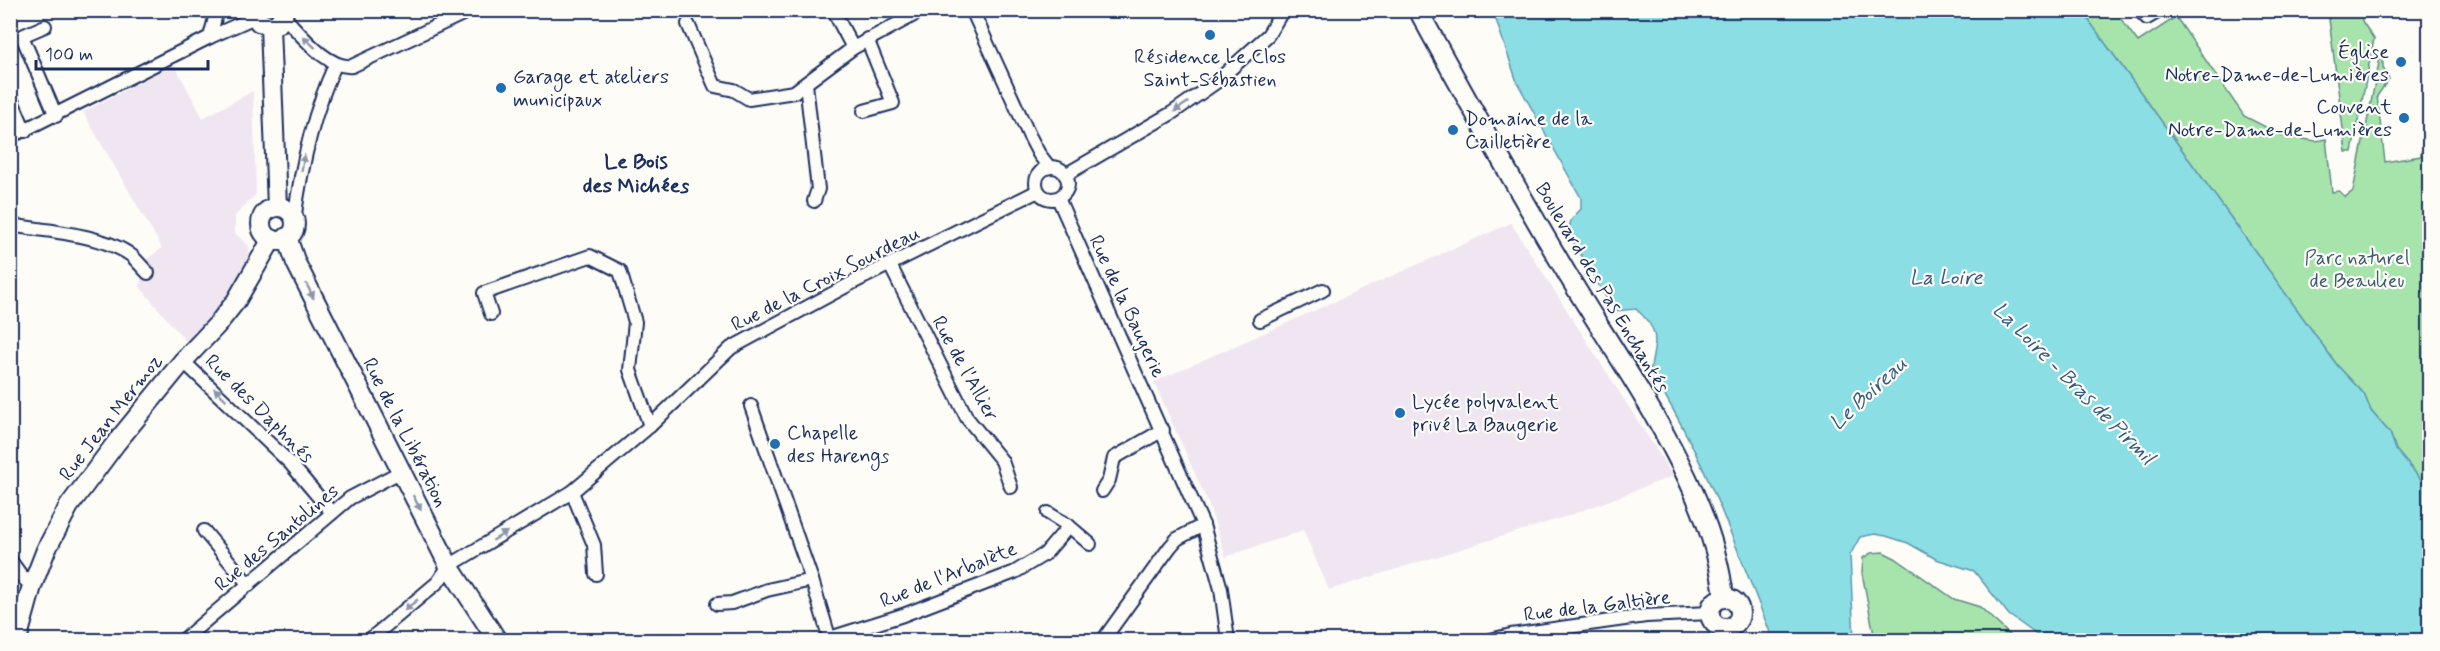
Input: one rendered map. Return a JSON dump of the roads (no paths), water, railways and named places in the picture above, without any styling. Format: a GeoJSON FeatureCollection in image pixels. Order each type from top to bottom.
{"type":"FeatureCollection","features":[{"type":"Feature","properties":{"kind":"street"},"geometry":{"type":"LineString","coordinates":[[210,37],[217,10]]}},
{"type":"Feature","properties":{"kind":"street"},"geometry":{"type":"LineString","coordinates":[[269,16],[335,65],[352,66],[471,10]]}},
{"type":"Feature","properties":{"kind":"street"},"geometry":{"type":"LineString","coordinates":[[833,10],[853,48]]}},
{"type":"Feature","properties":{"kind":"street"},"geometry":{"type":"LineString","coordinates":[[688,24],[715,86],[734,90],[749,99],[794,92],[867,39],[922,10]]}},
{"type":"Feature","properties":{"kind":"street"},"geometry":{"type":"LineString","coordinates":[[972,10],[1045,169]]}},
{"type":"Feature","properties":{"kind":"street"},"geometry":{"type":"LineString","coordinates":[[1065,175],[1172,113],[1215,83],[1268,35],[1283,10]]}},
{"type":"Feature","properties":{"kind":"street","name":"Boulevard des Pas Enchantés"},"geometry":{"type":"LineString","coordinates":[[1418,10],[1561,264],[1674,453],[1714,548],[1724,598]]}},
{"type":"Feature","properties":{"kind":"street"},"geometry":{"type":"LineString","coordinates":[[2141,13],[2147,18],[2161,10]]}},
{"type":"Feature","properties":{"kind":"street"},"geometry":{"type":"LineString","coordinates":[[10,137],[210,37],[269,16]]}},
{"type":"Feature","properties":{"kind":"street"},"geometry":{"type":"LineString","coordinates":[[269,16],[277,207],[288,211],[284,232]]}},
{"type":"Feature","properties":{"kind":"street"},"geometry":{"type":"LineString","coordinates":[[45,26],[21,36],[56,116]]}},
{"type":"Feature","properties":{"kind":"street"},"geometry":{"type":"LineString","coordinates":[[864,111],[893,103],[867,39]]}},
{"type":"Feature","properties":{"kind":"street"},"geometry":{"type":"LineString","coordinates":[[284,232],[305,150],[324,89],[335,65]]}},
{"type":"Feature","properties":{"kind":"street"},"geometry":{"type":"LineString","coordinates":[[806,84],[818,189],[814,201]]}},
{"type":"Feature","properties":{"kind":"street"},"geometry":{"type":"LineString","coordinates":[[10,96],[25,131]]}},
{"type":"Feature","properties":{"kind":"street"},"geometry":{"type":"LineString","coordinates":[[1045,169],[1060,169],[1065,175],[1068,183],[1066,190],[1058,198],[1044,197],[1038,190],[1036,184],[1045,169]]}},
{"type":"Feature","properties":{"kind":"street","name":"Rue de la Croix Sourdeau"},"geometry":{"type":"LineString","coordinates":[[369,640],[438,582],[449,566],[572,492],[650,426],[731,348],[1038,190]]}},
{"type":"Feature","properties":{"kind":"street","name":"Rue de la Baugerie"},"geometry":{"type":"LineString","coordinates":[[1058,198],[1163,430],[1203,525],[1221,589],[1228,640]]}},
{"type":"Feature","properties":{"kind":"street","name":"Rue de la Libération"},"geometry":{"type":"LineString","coordinates":[[277,207],[268,210],[262,220],[263,230],[284,232],[400,472],[449,566],[497,640]]}},
{"type":"Feature","properties":{"kind":"street"},"geometry":{"type":"LineString","coordinates":[[10,225],[88,238],[131,256],[148,273]]}},
{"type":"Feature","properties":{"kind":"street","name":"Rue Jean Mermoz"},"geometry":{"type":"LineString","coordinates":[[16,640],[32,586],[46,550],[69,506],[183,360],[217,325],[236,301],[284,232]]}},
{"type":"Feature","properties":{"kind":"street"},"geometry":{"type":"LineString","coordinates":[[491,314],[484,293],[590,256],[620,271],[635,322],[630,369],[650,426]]}},
{"type":"Feature","properties":{"kind":"street","name":"Rue de l'Allier"},"geometry":{"type":"LineString","coordinates":[[890,265],[967,418],[1002,461],[1011,487]]}},
{"type":"Feature","properties":{"kind":"street"},"geometry":{"type":"LineString","coordinates":[[1260,320],[1323,290]]}},
{"type":"Feature","properties":{"kind":"street","name":"Rue des Daphnés"},"geometry":{"type":"LineString","coordinates":[[183,360],[290,463],[332,513]]}},
{"type":"Feature","properties":{"kind":"street"},"geometry":{"type":"LineString","coordinates":[[751,406],[812,580],[830,639]]}},
{"type":"Feature","properties":{"kind":"street"},"geometry":{"type":"LineString","coordinates":[[1102,491],[1109,480],[1114,458],[1163,430]]}},
{"type":"Feature","properties":{"kind":"street","name":"Rue des Santolines"},"geometry":{"type":"LineString","coordinates":[[183,640],[350,498],[400,472]]}},
{"type":"Feature","properties":{"kind":"street"},"geometry":{"type":"LineString","coordinates":[[572,492],[594,544],[596,574]]}},
{"type":"Feature","properties":{"kind":"street"},"geometry":{"type":"LineString","coordinates":[[1048,513],[1069,526],[1090,544]]}},
{"type":"Feature","properties":{"kind":"street"},"geometry":{"type":"LineString","coordinates":[[1103,640],[1170,547],[1177,539],[1203,525]]}},
{"type":"Feature","properties":{"kind":"street","name":"Rue de l'Arbalète"},"geometry":{"type":"LineString","coordinates":[[830,639],[903,615],[1015,572],[1045,554],[1069,526]]}},
{"type":"Feature","properties":{"kind":"street"},"geometry":{"type":"LineString","coordinates":[[204,531],[249,585]]}},
{"type":"Feature","properties":{"kind":"street"},"geometry":{"type":"LineString","coordinates":[[10,560],[32,586]]}},
{"type":"Feature","properties":{"kind":"street"},"geometry":{"type":"LineString","coordinates":[[717,604],[732,603],[767,590],[812,580]]}},
{"type":"Feature","properties":{"kind":"street"},"geometry":{"type":"LineString","coordinates":[[1724,598],[1735,602],[1740,612],[1730,634],[1716,624],[1710,613],[1714,603],[1724,598]]}},
{"type":"Feature","properties":{"kind":"street","name":"Rue de la Galtière"},"geometry":{"type":"LineString","coordinates":[[1490,640],[1646,616],[1710,613]]}},
{"type":"Feature","properties":{"kind":"water","name":"La Loire"},"geometry":{"type":"Polygon","coordinates":[[[1493,11],[2082,11],[2337,365],[2364,394],[2371,411],[2390,433],[2396,450],[2429,489],[2429,640],[2044,640],[2009,615],[1974,571],[1936,559],[1908,543],[1875,534],[1860,537],[1850,555],[1854,640],[1773,640],[1703,468],[1669,402],[1650,371],[1655,337],[1650,324],[1636,309],[1614,311],[1569,235],[1571,220],[1581,209],[1581,198],[1517,82],[1493,11]]]}},
{"type":"Feature","properties":{"kind":"place","name":"Résidence Le Clos Saint-Sébastien"},"geometry":{"type":"Point","coordinates":[1210,35]}},
{"type":"Feature","properties":{"kind":"place","name":"Église Notre-Dame-de-Lumières"},"geometry":{"type":"Point","coordinates":[2401,62]}},
{"type":"Feature","properties":{"kind":"place","name":"Garage et ateliers municipaux"},"geometry":{"type":"Point","coordinates":[501,88]}},
{"type":"Feature","properties":{"kind":"place","name":"Couvent Notre-Dame-de-Lumières"},"geometry":{"type":"Point","coordinates":[2404,118]}},
{"type":"Feature","properties":{"kind":"place","name":"Domaine de la Cailletière"},"geometry":{"type":"Point","coordinates":[1453,130]}},
{"type":"Feature","properties":{"kind":"place","name":"Lycée polyvalent privé La Baugerie"},"geometry":{"type":"Point","coordinates":[1400,413]}},
{"type":"Feature","properties":{"kind":"place","name":"Chapelle des Harengs"},"geometry":{"type":"Point","coordinates":[775,444]}},
{"type":"Feature","properties":{"kind":"district","name":"Le Bois des Michées"},"geometry":{"type":"Point","coordinates":[636,173]}},
{"type":"Feature","properties":{"kind":"park label","name":"Parc naturel de Beaulieu"},"geometry":{"type":"Point","coordinates":[2357,268]}},
{"type":"Feature","properties":{"kind":"water label","name":"La Loire - Bras de Pirmil"},"geometry":{"type":"Point","coordinates":[2074,383]}},
{"type":"Feature","properties":{"kind":"water label","name":"Le Boireau"},"geometry":{"type":"Point","coordinates":[1868,393]}}]}
